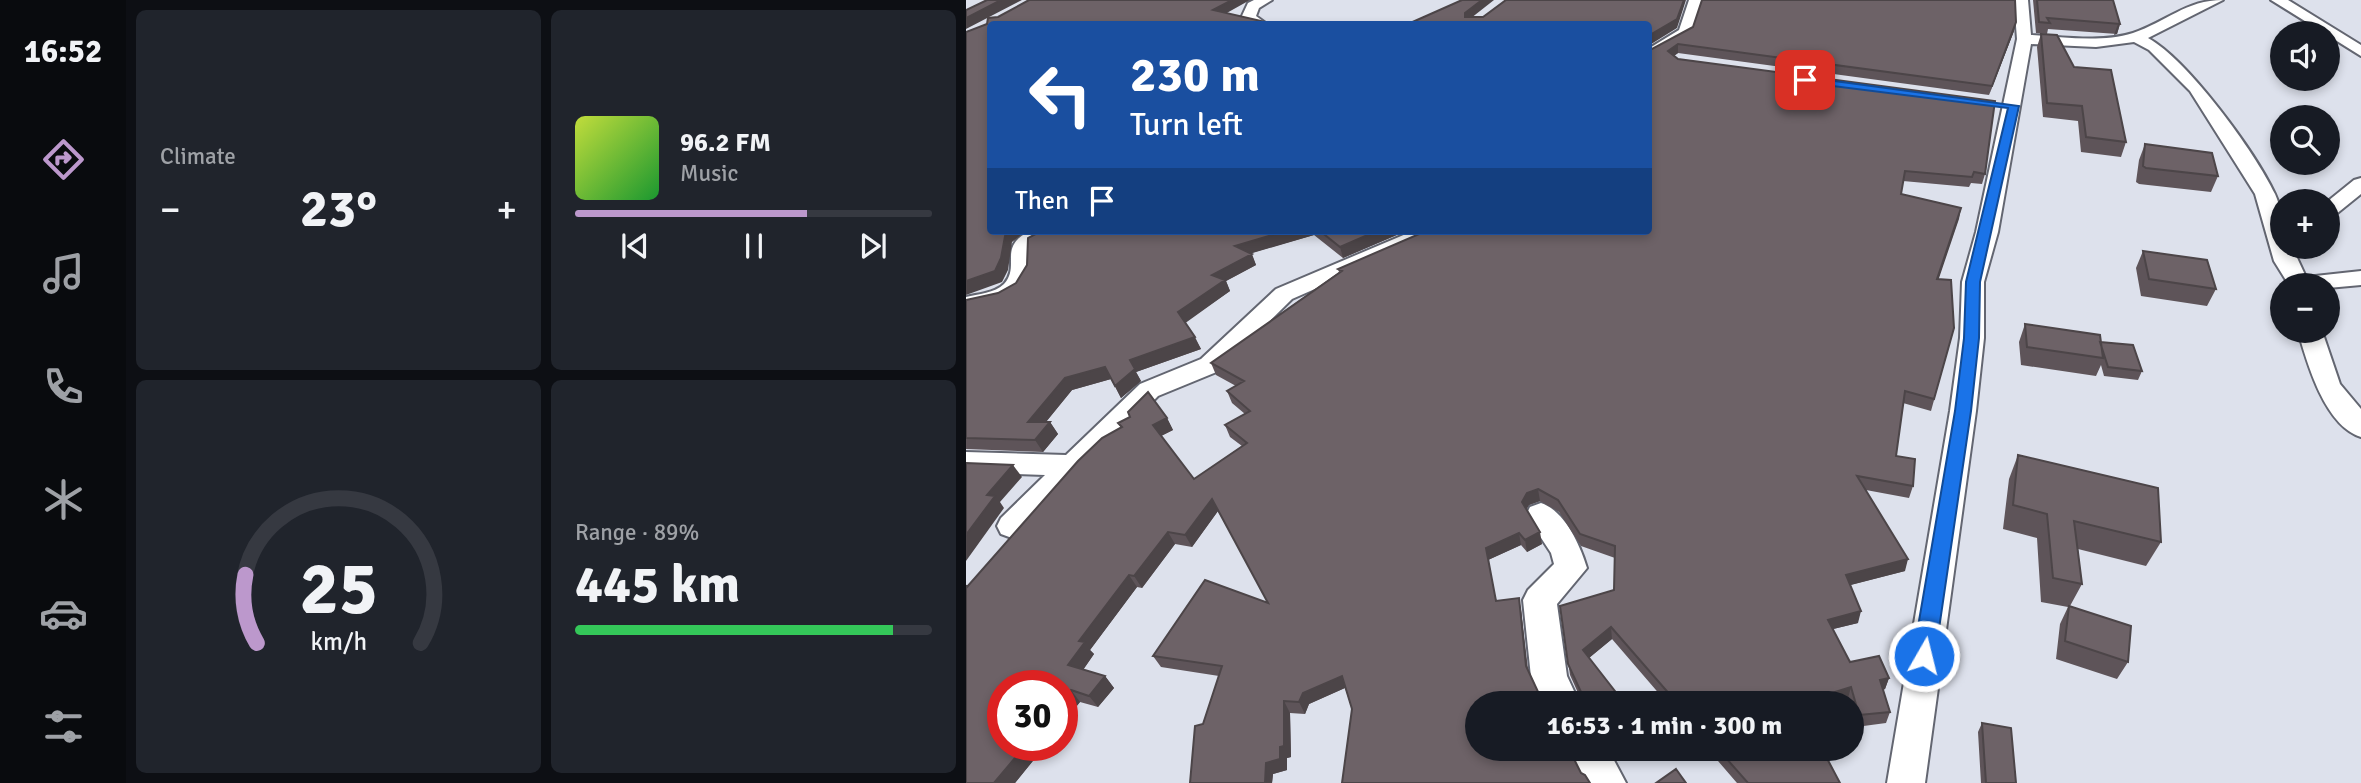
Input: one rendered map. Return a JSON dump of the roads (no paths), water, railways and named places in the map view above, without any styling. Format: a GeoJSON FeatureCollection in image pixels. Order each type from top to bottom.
{"type":"FeatureCollection","features":[{"type":"Feature","properties":{"kind":"street"},"geometry":{"type":"LineString","coordinates":[[1254,21],[1248,18],[1253,6],[1265,0]]}},
{"type":"Feature","properties":{"kind":"street"},"geometry":{"type":"LineString","coordinates":[[1652,53],[1685,32],[1696,0]]}},
{"type":"Feature","properties":{"kind":"street"},"geometry":{"type":"LineString","coordinates":[[1906,783],[1963,411],[1972,338],[1973,282],[2001,104],[2024,39],[2021,0]]}},
{"type":"Feature","properties":{"kind":"street"},"geometry":{"type":"LineString","coordinates":[[2024,39],[2087,41],[2136,37],[2197,5],[2216,0]]}},
{"type":"Feature","properties":{"kind":"street"},"geometry":{"type":"LineString","coordinates":[[2278,0],[2361,51]]}},
{"type":"Feature","properties":{"kind":"street"},"geometry":{"type":"LineString","coordinates":[[2136,37],[2154,47],[2196,88],[2232,141],[2270,206]]}},
{"type":"Feature","properties":{"kind":"street"},"geometry":{"type":"LineString","coordinates":[[2340,201],[2361,184]]}},
{"type":"Feature","properties":{"kind":"street"},"geometry":{"type":"LineString","coordinates":[[966,305],[1010,289],[1017,282],[1023,244],[1038,235]]}},
{"type":"Feature","properties":{"kind":"street"},"geometry":{"type":"LineString","coordinates":[[1012,526],[1149,390],[1210,365],[1284,294],[1422,235]]}},
{"type":"Feature","properties":{"kind":"street"},"geometry":{"type":"LineString","coordinates":[[2340,280],[2361,278]]}},
{"type":"Feature","properties":{"kind":"street"},"geometry":{"type":"LineString","coordinates":[[2314,343],[2328,387],[2361,427]]}},
{"type":"Feature","properties":{"kind":"street"},"geometry":{"type":"LineString","coordinates":[[966,461],[1072,466]]}},
{"type":"Feature","properties":{"kind":"street"},"geometry":{"type":"LineString","coordinates":[[1541,515],[1566,549],[1571,568],[1539,600],[1549,677],[1556,691]]}},
{"type":"Feature","properties":{"kind":"street"},"geometry":{"type":"LineString","coordinates":[[1594,761],[1607,783]]}}]}
